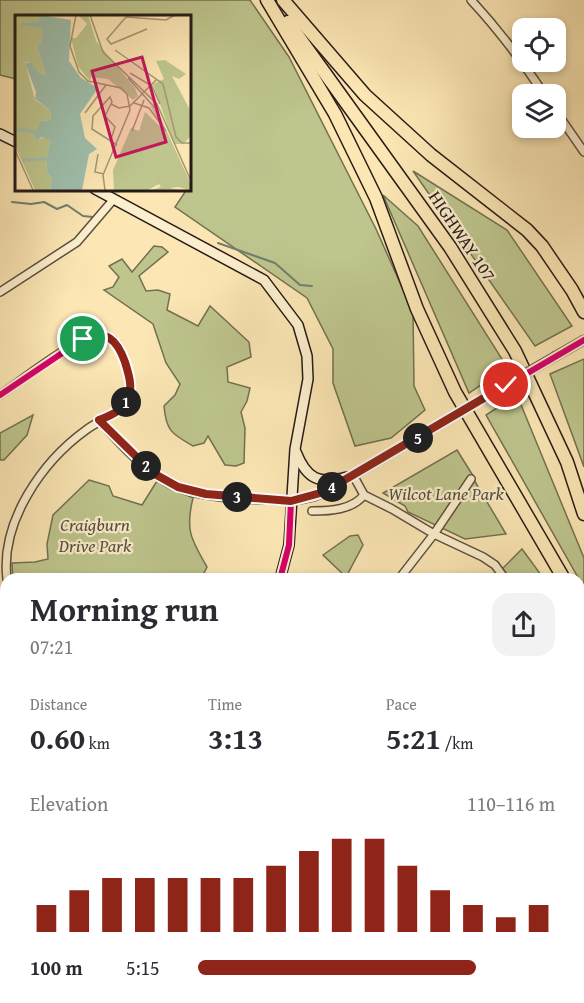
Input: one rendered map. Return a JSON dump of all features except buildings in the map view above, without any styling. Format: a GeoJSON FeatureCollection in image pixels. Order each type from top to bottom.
{"type":"FeatureCollection","features":[{"type":"Feature","properties":{"kind":"highway"},"geometry":{"type":"LineString","coordinates":[[269,0],[335,114],[376,198],[417,309],[455,392],[561,573]]}},
{"type":"Feature","properties":{"kind":"highway","name":"HIGHWAY 107"},"geometry":{"type":"LineString","coordinates":[[269,0],[450,247],[510,343],[567,462],[584,514]]}},
{"type":"Feature","properties":{"kind":"highway"},"geometry":{"type":"LineString","coordinates":[[283,0],[365,95],[431,155],[527,230],[542,246],[584,312]]}},
{"type":"Feature","properties":{"kind":"main road"},"geometry":{"type":"LineString","coordinates":[[0,134],[15,142]]}},
{"type":"Feature","properties":{"kind":"main road"},"geometry":{"type":"LineString","coordinates":[[97,190],[264,280],[298,325],[307,356],[308,379],[295,448],[289,545],[282,573]]}},
{"type":"Feature","properties":{"kind":"main road"},"geometry":{"type":"LineString","coordinates":[[295,448],[302,467],[318,480],[335,480],[350,476]]}},
{"type":"Feature","properties":{"kind":"street"},"geometry":{"type":"LineString","coordinates":[[471,0],[492,22],[537,84]]}},
{"type":"Feature","properties":{"kind":"street"},"geometry":{"type":"LineString","coordinates":[[566,126],[584,152]]}},
{"type":"Feature","properties":{"kind":"street"},"geometry":{"type":"LineString","coordinates":[[0,292],[77,242],[113,200]]}},
{"type":"Feature","properties":{"kind":"street"},"geometry":{"type":"LineString","coordinates":[[0,395],[77,342],[102,335],[113,340],[120,349],[131,386],[126,402],[113,414],[99,420],[62,447],[28,489],[6,529],[4,558],[6,573]]}},
{"type":"Feature","properties":{"kind":"street"},"geometry":{"type":"LineString","coordinates":[[99,420],[153,473],[178,487],[206,494],[291,501],[324,492],[584,340]]}},
{"type":"Feature","properties":{"kind":"street"},"geometry":{"type":"LineString","coordinates":[[350,476],[364,495],[434,534],[483,557],[495,565],[501,573]]}},
{"type":"Feature","properties":{"kind":"street"},"geometry":{"type":"LineString","coordinates":[[404,573],[434,534],[471,479]]}},
{"type":"Feature","properties":{"kind":"street"},"geometry":{"type":"LineString","coordinates":[[312,511],[349,506],[364,495]]}},
{"type":"Feature","properties":{"kind":"green space"},"geometry":{"type":"Polygon","coordinates":[[[0,0],[250,0],[289,57],[376,229],[413,312],[414,386],[425,410],[391,438],[355,446],[333,383],[333,349],[307,298],[175,207],[186,190],[190,190],[190,15],[15,15],[15,79],[0,75],[0,0]]]}},
{"type":"Feature","properties":{"kind":"green space"},"geometry":{"type":"Polygon","coordinates":[[[413,171],[507,230],[572,326],[535,346],[413,171]]]}},
{"type":"Feature","properties":{"kind":"green space"},"geometry":{"type":"Polygon","coordinates":[[[383,195],[418,226],[507,367],[469,393],[383,195]]]}},
{"type":"Feature","properties":{"kind":"green space"},"geometry":{"type":"Polygon","coordinates":[[[154,246],[162,247],[168,252],[139,276],[146,291],[158,290],[170,294],[167,310],[198,326],[210,306],[249,342],[251,357],[227,367],[228,382],[250,388],[241,412],[245,428],[244,463],[236,466],[225,465],[208,436],[204,443],[193,446],[171,431],[166,421],[164,406],[175,395],[180,384],[166,363],[153,324],[104,290],[113,287],[119,277],[109,266],[122,259],[132,272],[154,246]]]}},
{"type":"Feature","properties":{"kind":"green space"},"geometry":{"type":"Polygon","coordinates":[[[584,359],[584,467],[550,374],[584,359]]]}},
{"type":"Feature","properties":{"kind":"green space"},"geometry":{"type":"Polygon","coordinates":[[[517,395],[584,558],[584,573],[576,573],[486,415],[517,395]]]}},
{"type":"Feature","properties":{"kind":"green space"},"geometry":{"type":"Polygon","coordinates":[[[33,415],[27,435],[4,460],[0,460],[0,433],[33,415]]]}},
{"type":"Feature","properties":{"kind":"green space","name":"Wilcot Lane Park"},"geometry":{"type":"Polygon","coordinates":[[[457,450],[506,534],[465,539],[408,512],[405,506],[383,493],[457,450]]]}},
{"type":"Feature","properties":{"kind":"green space","name":"Craigburn Drive Park"},"geometry":{"type":"Polygon","coordinates":[[[89,480],[109,486],[113,496],[142,505],[157,481],[193,498],[190,518],[191,534],[207,567],[204,573],[13,573],[12,563],[48,559],[47,544],[53,515],[89,480]]]}},
{"type":"Feature","properties":{"kind":"green space"},"geometry":{"type":"Polygon","coordinates":[[[358,535],[363,545],[348,573],[342,573],[323,555],[350,536],[358,535]]]}},
{"type":"Feature","properties":{"kind":"green space"},"geometry":{"type":"Polygon","coordinates":[[[522,549],[540,573],[503,573],[501,570],[522,549]]]}},
{"type":"Feature","properties":{"kind":"waterway"},"geometry":{"type":"LineString","coordinates":[[12,202],[31,204],[44,202],[57,209],[67,205],[83,216],[93,217]]}},
{"type":"Feature","properties":{"kind":"waterway"},"geometry":{"type":"LineString","coordinates":[[218,243],[275,263],[300,285],[312,286]]}},
{"type":"Feature","properties":{"kind":"cycle path"},"geometry":{"type":"LineString","coordinates":[[0,395],[83,339],[97,336],[107,337],[120,350],[127,368],[130,387],[126,402],[114,413],[99,420],[153,473],[186,490],[206,494],[291,501],[315,496],[330,489],[584,340]]}},
{"type":"Feature","properties":{"kind":"cycle path"},"geometry":{"type":"LineString","coordinates":[[282,573],[289,545],[291,501]]}},
{"type":"Feature","properties":{"kind":"route"},"geometry":{"type":"LineString","coordinates":[[83,339],[102,335],[113,340],[120,349],[131,386],[126,402],[113,414],[99,420],[158,477],[192,492],[206,494],[291,501],[315,496],[347,477],[353,476],[506,385]]}}]}
